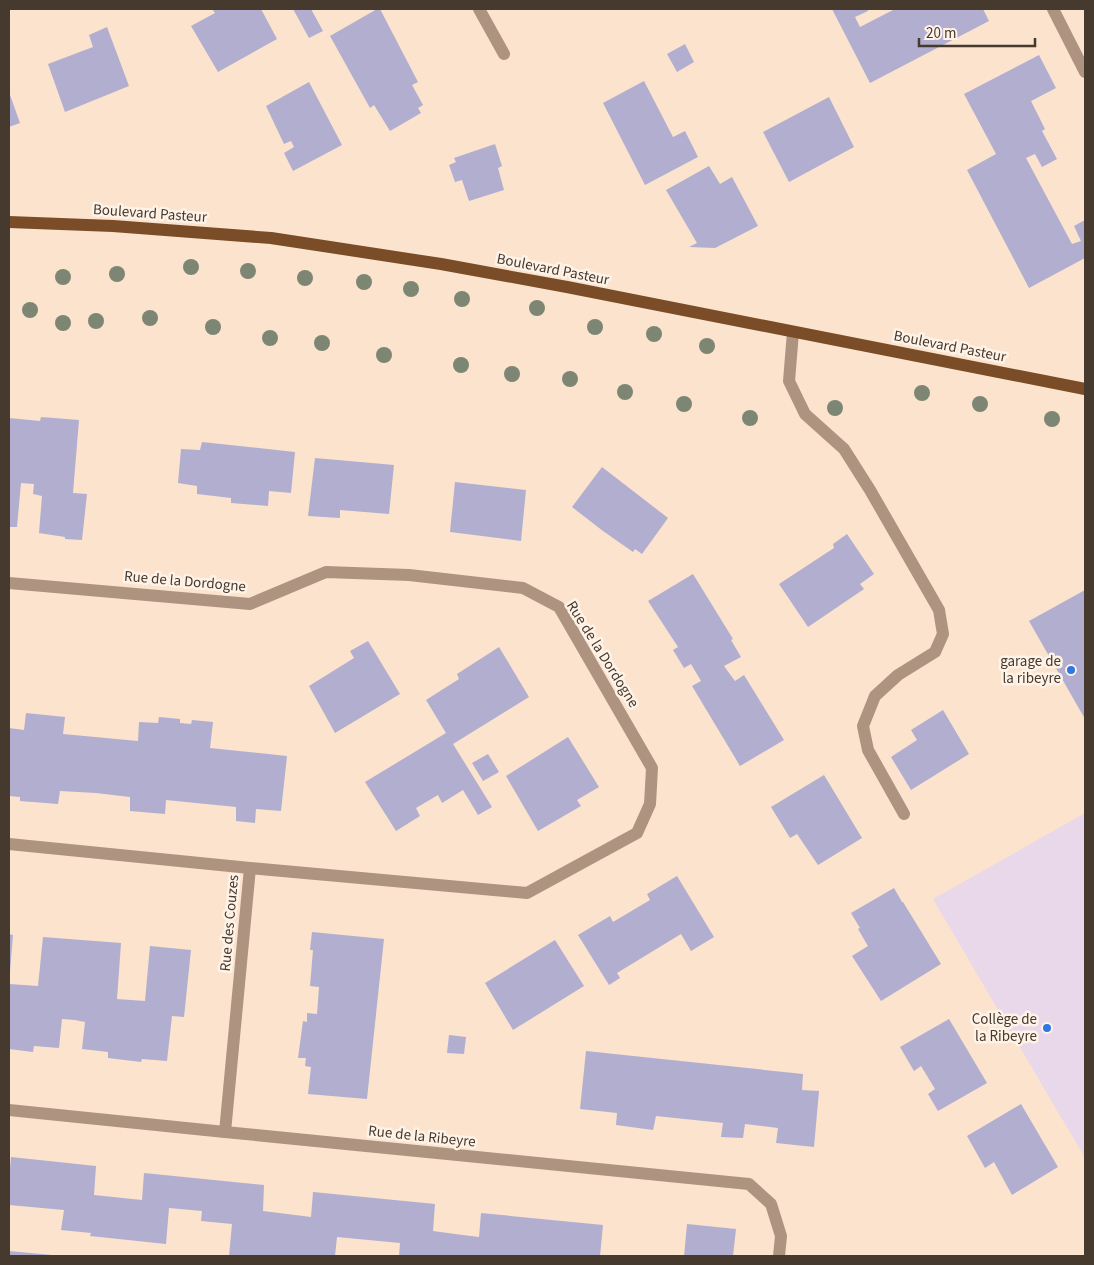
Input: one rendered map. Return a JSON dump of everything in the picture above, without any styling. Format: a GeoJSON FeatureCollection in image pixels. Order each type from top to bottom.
{"type":"FeatureCollection","features":[{"type":"Feature","properties":{"kind":"main road","name":"Boulevard Pasteur"},"geometry":{"type":"LineString","coordinates":[[9,222],[113,226],[272,238],[441,264],[1085,389]]}},
{"type":"Feature","properties":{"kind":"street"},"geometry":{"type":"LineString","coordinates":[[479,9],[504,54]]}},
{"type":"Feature","properties":{"kind":"street"},"geometry":{"type":"LineString","coordinates":[[1053,9],[1085,72]]}},
{"type":"Feature","properties":{"kind":"street"},"geometry":{"type":"LineString","coordinates":[[793,332],[789,381],[805,414],[844,449],[870,490],[939,610],[943,634],[935,652],[898,675],[875,696],[863,726],[868,750],[904,814]]}},
{"type":"Feature","properties":{"kind":"street","name":"Rue de la Dordogne"},"geometry":{"type":"LineString","coordinates":[[9,583],[250,604],[326,572],[409,575],[523,588],[559,607],[652,768],[650,804],[637,833],[527,894],[250,868]]}},
{"type":"Feature","properties":{"kind":"street","name":"Rue des Couzes"},"geometry":{"type":"LineString","coordinates":[[9,844],[250,868],[225,1132]]}},
{"type":"Feature","properties":{"kind":"street","name":"Rue de la Ribeyre"},"geometry":{"type":"LineString","coordinates":[[9,1110],[749,1184],[771,1204],[781,1236],[779,1256]]}},
{"type":"Feature","properties":{"kind":"shaded area","name":"Collège de la Ribeyre"},"geometry":{"type":"Polygon","coordinates":[[[1085,813],[1085,1158],[933,899],[1085,813]]]}},
{"type":"Feature","properties":{"kind":"building"},"geometry":{"type":"Polygon","coordinates":[[[212,9],[261,9],[277,39],[218,72],[191,26],[215,13],[212,9]]]}},
{"type":"Feature","properties":{"kind":"building"},"geometry":{"type":"Polygon","coordinates":[[[293,9],[311,9],[323,31],[309,38],[293,9]]]}},
{"type":"Feature","properties":{"kind":"building"},"geometry":{"type":"Polygon","coordinates":[[[380,9],[418,82],[412,85],[423,105],[418,108],[421,113],[390,131],[374,105],[370,108],[330,36],[380,9]]]}},
{"type":"Feature","properties":{"kind":"building"},"geometry":{"type":"Polygon","coordinates":[[[832,9],[867,9],[868,11],[855,17],[860,27],[895,9],[983,9],[989,21],[870,83],[832,9]]]}},
{"type":"Feature","properties":{"kind":"building"},"geometry":{"type":"Polygon","coordinates":[[[107,27],[129,86],[65,112],[48,64],[93,47],[89,35],[107,27]]]}},
{"type":"Feature","properties":{"kind":"building"},"geometry":{"type":"Polygon","coordinates":[[[685,44],[694,62],[677,72],[667,54],[685,44]]]}},
{"type":"Feature","properties":{"kind":"building"},"geometry":{"type":"Polygon","coordinates":[[[1039,55],[1056,88],[1031,101],[1045,129],[1042,131],[1057,159],[1042,167],[1035,154],[1026,158],[1072,244],[1081,241],[1074,226],[1085,220],[1085,258],[1029,288],[967,170],[996,154],[964,94],[1039,55]]]}},
{"type":"Feature","properties":{"kind":"building"},"geometry":{"type":"Polygon","coordinates":[[[644,81],[673,137],[685,131],[698,157],[645,185],[603,103],[644,81]]]}},
{"type":"Feature","properties":{"kind":"building"},"geometry":{"type":"Polygon","coordinates":[[[309,82],[342,145],[293,171],[284,153],[294,147],[291,141],[284,144],[266,106],[309,82]]]}},
{"type":"Feature","properties":{"kind":"building"},"geometry":{"type":"Polygon","coordinates":[[[9,92],[20,123],[9,127],[9,92]]]}},
{"type":"Feature","properties":{"kind":"building"},"geometry":{"type":"Polygon","coordinates":[[[829,97],[854,147],[789,182],[763,132],[829,97]]]}},
{"type":"Feature","properties":{"kind":"building"},"geometry":{"type":"Polygon","coordinates":[[[495,144],[502,166],[498,168],[504,190],[469,201],[462,180],[455,182],[449,165],[456,162],[454,158],[495,144]]]}},
{"type":"Feature","properties":{"kind":"building"},"geometry":{"type":"Polygon","coordinates":[[[709,166],[720,184],[732,177],[758,226],[715,248],[689,247],[697,243],[666,190],[709,166]]]}},
{"type":"Feature","properties":{"kind":"building"},"geometry":{"type":"Polygon","coordinates":[[[41,417],[79,420],[73,493],[87,494],[82,540],[65,539],[65,537],[39,533],[42,496],[33,494],[34,484],[21,483],[17,527],[9,527],[9,418],[40,421],[41,417]]]}},
{"type":"Feature","properties":{"kind":"building"},"geometry":{"type":"Polygon","coordinates":[[[202,442],[295,452],[291,493],[269,491],[268,506],[231,503],[231,498],[197,494],[197,486],[178,483],[181,449],[200,450],[202,442]]]}},
{"type":"Feature","properties":{"kind":"building"},"geometry":{"type":"Polygon","coordinates":[[[315,458],[394,465],[389,514],[340,510],[340,518],[308,516],[315,458]]]}},
{"type":"Feature","properties":{"kind":"building"},"geometry":{"type":"Polygon","coordinates":[[[602,467],[668,518],[642,554],[635,549],[633,552],[572,507],[602,467]]]}},
{"type":"Feature","properties":{"kind":"building"},"geometry":{"type":"Polygon","coordinates":[[[455,482],[526,490],[521,541],[450,532],[455,482]]]}},
{"type":"Feature","properties":{"kind":"building"},"geometry":{"type":"Polygon","coordinates":[[[847,534],[874,574],[860,584],[864,589],[808,627],[779,584],[834,548],[833,544],[847,534]]]}},
{"type":"Feature","properties":{"kind":"building"},"geometry":{"type":"Polygon","coordinates":[[[693,574],[733,639],[731,640],[741,657],[724,666],[735,681],[744,675],[784,740],[740,766],[692,686],[701,681],[691,664],[684,668],[673,650],[678,647],[648,601],[693,574]]]}},
{"type":"Feature","properties":{"kind":"building","name":"garage de la ribeyre"},"geometry":{"type":"Polygon","coordinates":[[[1085,590],[1085,719],[1029,621],[1085,590]]]}},
{"type":"Feature","properties":{"kind":"building"},"geometry":{"type":"Polygon","coordinates":[[[368,641],[400,694],[335,733],[309,686],[354,658],[350,651],[368,641]]]}},
{"type":"Feature","properties":{"kind":"building"},"geometry":{"type":"Polygon","coordinates":[[[499,647],[529,697],[453,744],[492,807],[478,815],[463,790],[442,803],[438,795],[416,808],[420,816],[396,831],[365,782],[446,733],[426,700],[459,679],[457,674],[499,647]]]}},
{"type":"Feature","properties":{"kind":"building"},"geometry":{"type":"Polygon","coordinates":[[[943,710],[969,754],[911,790],[891,757],[917,740],[911,730],[943,710]]]}},
{"type":"Feature","properties":{"kind":"building"},"geometry":{"type":"Polygon","coordinates":[[[26,713],[65,717],[63,734],[138,741],[139,722],[158,723],[159,717],[180,719],[180,723],[191,724],[192,720],[213,722],[210,748],[287,756],[281,811],[256,809],[255,823],[236,821],[236,807],[166,800],[165,814],[130,811],[130,797],[96,793],[60,791],[58,804],[20,801],[20,797],[9,796],[9,728],[24,730],[26,713]]]}},
{"type":"Feature","properties":{"kind":"building"},"geometry":{"type":"Polygon","coordinates":[[[568,737],[599,787],[577,800],[581,806],[538,831],[506,776],[568,737]]]}},
{"type":"Feature","properties":{"kind":"building"},"geometry":{"type":"Polygon","coordinates":[[[488,754],[499,772],[483,781],[472,763],[488,754]]]}},
{"type":"Feature","properties":{"kind":"building"},"geometry":{"type":"Polygon","coordinates":[[[824,775],[862,838],[818,865],[797,834],[790,838],[771,807],[824,775]]]}},
{"type":"Feature","properties":{"kind":"building"},"geometry":{"type":"Polygon","coordinates":[[[677,876],[714,937],[691,951],[681,934],[617,973],[620,978],[609,985],[578,935],[610,916],[613,922],[650,900],[647,894],[677,876]]]}},
{"type":"Feature","properties":{"kind":"building"},"geometry":{"type":"Polygon","coordinates":[[[894,888],[941,964],[881,1001],[852,956],[868,946],[851,913],[894,888]]]}},
{"type":"Feature","properties":{"kind":"building"},"geometry":{"type":"Polygon","coordinates":[[[312,932],[384,939],[367,1099],[308,1094],[311,1067],[305,1066],[306,1058],[298,1058],[303,1021],[307,1022],[307,1013],[317,1014],[319,987],[310,986],[313,950],[310,950],[312,932]]]}},
{"type":"Feature","properties":{"kind":"building"},"geometry":{"type":"Polygon","coordinates":[[[9,934],[13,935],[10,972],[9,972],[9,934]]]}},
{"type":"Feature","properties":{"kind":"building"},"geometry":{"type":"Polygon","coordinates":[[[43,937],[121,943],[117,999],[145,1001],[150,946],[191,950],[184,1017],[172,1016],[167,1061],[142,1059],[141,1062],[108,1058],[108,1052],[82,1049],[85,1022],[62,1019],[59,1048],[34,1046],[33,1052],[9,1049],[9,984],[38,986],[43,937]]]}},
{"type":"Feature","properties":{"kind":"building"},"geometry":{"type":"Polygon","coordinates":[[[555,940],[584,986],[513,1030],[485,983],[555,940]]]}},
{"type":"Feature","properties":{"kind":"building"},"geometry":{"type":"Polygon","coordinates":[[[949,1019],[987,1083],[938,1111],[928,1094],[935,1089],[921,1066],[914,1071],[900,1047],[949,1019]]]}},
{"type":"Feature","properties":{"kind":"building"},"geometry":{"type":"Polygon","coordinates":[[[449,1035],[466,1037],[464,1054],[447,1053],[449,1035]]]}},
{"type":"Feature","properties":{"kind":"building"},"geometry":{"type":"Polygon","coordinates":[[[586,1051],[803,1074],[802,1090],[819,1091],[814,1147],[776,1143],[778,1128],[745,1124],[743,1138],[721,1137],[723,1123],[656,1116],[653,1130],[616,1125],[617,1113],[580,1109],[586,1051]]]}},
{"type":"Feature","properties":{"kind":"building"},"geometry":{"type":"Polygon","coordinates":[[[1021,1104],[1058,1167],[1012,1195],[994,1162],[985,1168],[967,1136],[1021,1104]]]}},
{"type":"Feature","properties":{"kind":"building"},"geometry":{"type":"Polygon","coordinates":[[[11,1157],[96,1166],[94,1195],[142,1200],[144,1173],[264,1185],[263,1211],[311,1217],[313,1192],[435,1204],[433,1231],[479,1237],[481,1213],[603,1225],[600,1256],[399,1256],[400,1243],[337,1237],[335,1256],[229,1256],[232,1224],[201,1221],[202,1211],[169,1208],[166,1244],[90,1236],[91,1233],[61,1230],[64,1210],[9,1205],[11,1157]]]}},
{"type":"Feature","properties":{"kind":"building"},"geometry":{"type":"Polygon","coordinates":[[[687,1224],[736,1229],[733,1256],[684,1256],[687,1224]]]}},
{"type":"Feature","properties":{"kind":"building"},"geometry":{"type":"Polygon","coordinates":[[[9,1251],[52,1255],[52,1256],[9,1256],[9,1251]]]}},
{"type":"Feature","properties":{"kind":"place","name":"garage de la ribeyre"},"geometry":{"type":"Point","coordinates":[1071,670]}},
{"type":"Feature","properties":{"kind":"place","name":"Collège de la Ribeyre"},"geometry":{"type":"Point","coordinates":[1047,1028]}}]}
